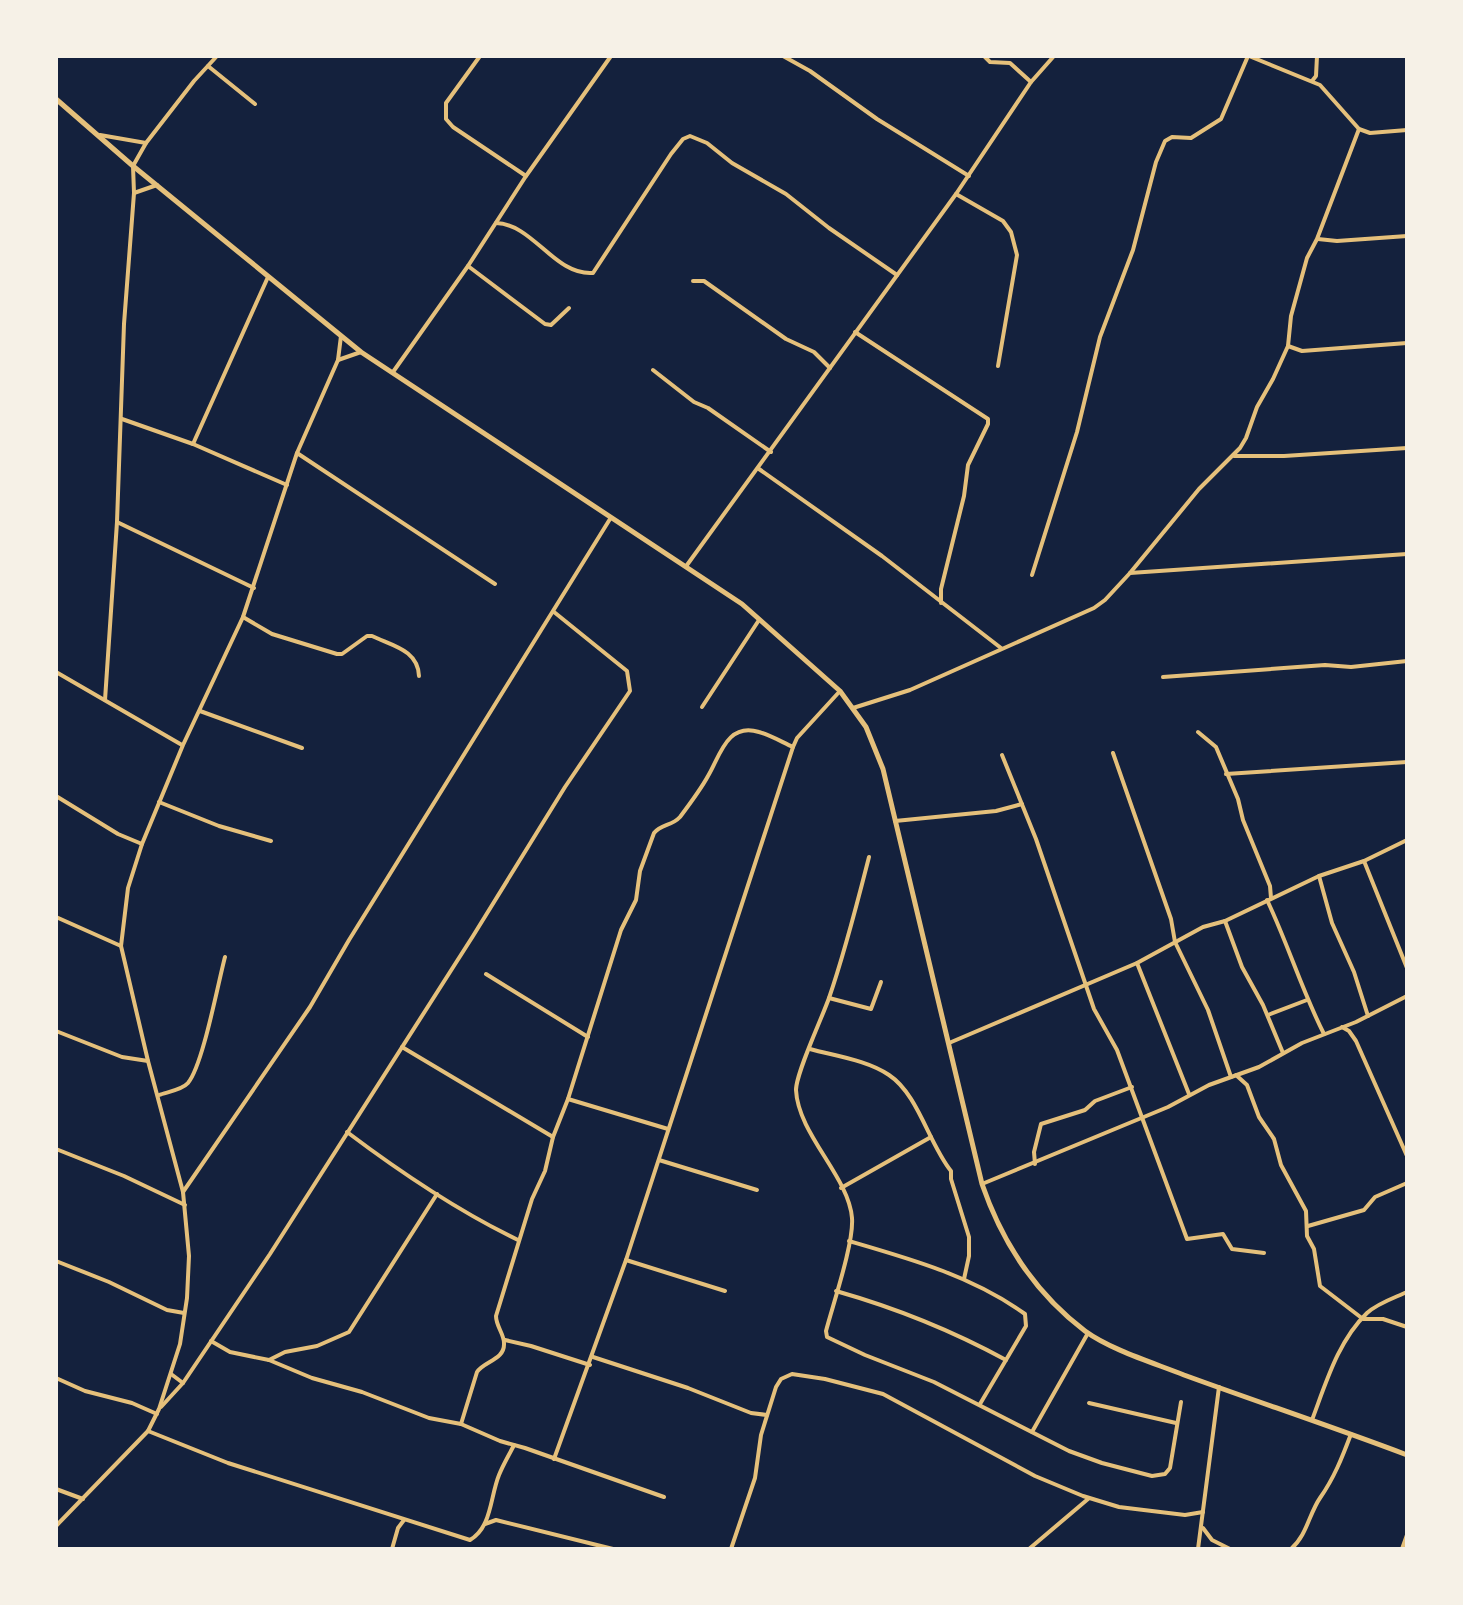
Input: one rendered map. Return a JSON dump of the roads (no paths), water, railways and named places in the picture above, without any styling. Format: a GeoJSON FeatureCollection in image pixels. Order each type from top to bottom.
{"type":"FeatureCollection","features":[{"type":"Feature","properties":{"kind":"main road"},"geometry":{"type":"LineString","coordinates":[[56,99],[133,166],[361,352],[610,519],[687,565],[742,604],[840,691],[872,740],[883,769],[982,1184],[993,1216],[1025,1272],[1088,1333],[1148,1361],[1407,1455]]}},
{"type":"Feature","properties":{"kind":"street"},"geometry":{"type":"LineString","coordinates":[[105,700],[117,522],[133,166],[146,143],[217,56]]}},
{"type":"Feature","properties":{"kind":"street"},"geometry":{"type":"LineString","coordinates":[[480,56],[446,103],[446,119],[453,127],[526,176]]}},
{"type":"Feature","properties":{"kind":"street"},"geometry":{"type":"LineString","coordinates":[[393,372],[611,56]]}},
{"type":"Feature","properties":{"kind":"street"},"geometry":{"type":"LineString","coordinates":[[783,56],[969,176]]}},
{"type":"Feature","properties":{"kind":"street"},"geometry":{"type":"LineString","coordinates":[[984,56],[990,62],[1010,63],[1031,82]]}},
{"type":"Feature","properties":{"kind":"street"},"geometry":{"type":"LineString","coordinates":[[687,565],[969,176],[1031,82],[1054,56]]}},
{"type":"Feature","properties":{"kind":"street"},"geometry":{"type":"LineString","coordinates":[[1032,575],[1077,432],[1100,337],[1133,250],[1156,162],[1165,141],[1172,137],[1191,138],[1221,119],[1248,56],[1312,81],[1327,91],[1359,129],[1370,133],[1407,130]]}},
{"type":"Feature","properties":{"kind":"street"},"geometry":{"type":"LineString","coordinates":[[1312,81],[1316,76],[1317,56]]}},
{"type":"Feature","properties":{"kind":"street"},"geometry":{"type":"LineString","coordinates":[[208,66],[255,104]]}},
{"type":"Feature","properties":{"kind":"street"},"geometry":{"type":"LineString","coordinates":[[853,708],[910,690],[1094,608],[1130,573],[1199,489],[1233,456],[1246,438],[1257,407],[1288,346],[1298,285],[1359,129]]}},
{"type":"Feature","properties":{"kind":"street"},"geometry":{"type":"LineString","coordinates":[[97,135],[146,143]]}},
{"type":"Feature","properties":{"kind":"street"},"geometry":{"type":"LineString","coordinates":[[496,223],[512,226],[575,271],[593,273],[671,154],[683,139],[690,136],[707,143],[732,163],[786,194],[897,275]]}},
{"type":"Feature","properties":{"kind":"street"},"geometry":{"type":"LineString","coordinates":[[134,193],[157,185]]}},
{"type":"Feature","properties":{"kind":"street"},"geometry":{"type":"LineString","coordinates":[[956,194],[1003,221],[1011,232],[1017,255],[998,366]]}},
{"type":"Feature","properties":{"kind":"street"},"geometry":{"type":"LineString","coordinates":[[1317,239],[1337,241],[1407,236]]}},
{"type":"Feature","properties":{"kind":"street"},"geometry":{"type":"LineString","coordinates":[[468,266],[545,324],[551,325],[569,308]]}},
{"type":"Feature","properties":{"kind":"street"},"geometry":{"type":"LineString","coordinates":[[193,444],[268,277]]}},
{"type":"Feature","properties":{"kind":"street"},"geometry":{"type":"LineString","coordinates":[[693,281],[704,281],[786,339],[814,352],[830,368]]}},
{"type":"Feature","properties":{"kind":"street"},"geometry":{"type":"LineString","coordinates":[[855,332],[988,419],[968,465],[964,496],[941,589],[941,603]]}},
{"type":"Feature","properties":{"kind":"street"},"geometry":{"type":"LineString","coordinates":[[56,1526],[148,1431],[171,1374],[180,1344],[184,1313],[189,1256],[185,1205],[121,946],[128,888],[142,844],[183,745],[243,617],[297,453],[338,360],[341,336]]}},
{"type":"Feature","properties":{"kind":"street"},"geometry":{"type":"LineString","coordinates":[[1288,346],[1302,351],[1407,343]]}},
{"type":"Feature","properties":{"kind":"street"},"geometry":{"type":"LineString","coordinates":[[338,360],[361,352]]}},
{"type":"Feature","properties":{"kind":"street"},"geometry":{"type":"LineString","coordinates":[[653,370],[694,402],[708,408],[771,452]]}},
{"type":"Feature","properties":{"kind":"street"},"geometry":{"type":"LineString","coordinates":[[122,419],[193,444],[287,485]]}},
{"type":"Feature","properties":{"kind":"street"},"geometry":{"type":"LineString","coordinates":[[1233,456],[1407,448]]}},
{"type":"Feature","properties":{"kind":"street"},"geometry":{"type":"LineString","coordinates":[[297,453],[495,584]]}},
{"type":"Feature","properties":{"kind":"street"},"geometry":{"type":"LineString","coordinates":[[759,469],[1002,649]]}},
{"type":"Feature","properties":{"kind":"street"},"geometry":{"type":"LineString","coordinates":[[183,1192],[310,1007],[610,519]]}},
{"type":"Feature","properties":{"kind":"street"},"geometry":{"type":"LineString","coordinates":[[117,522],[254,588]]}},
{"type":"Feature","properties":{"kind":"street"},"geometry":{"type":"LineString","coordinates":[[1130,573],[1407,554]]}},
{"type":"Feature","properties":{"kind":"street"},"geometry":{"type":"LineString","coordinates":[[158,1411],[183,1383],[211,1341],[630,691],[627,671],[554,612]]}},
{"type":"Feature","properties":{"kind":"street"},"geometry":{"type":"LineString","coordinates":[[243,617],[272,634],[337,654],[372,636],[412,655],[419,664],[419,676]]}},
{"type":"Feature","properties":{"kind":"street"},"geometry":{"type":"LineString","coordinates":[[702,707],[759,620]]}},
{"type":"Feature","properties":{"kind":"street"},"geometry":{"type":"LineString","coordinates":[[1163,677],[1407,661]]}},
{"type":"Feature","properties":{"kind":"street"},"geometry":{"type":"LineString","coordinates":[[56,672],[183,745]]}},
{"type":"Feature","properties":{"kind":"street"},"geometry":{"type":"LineString","coordinates":[[554,1459],[626,1260],[793,747],[797,738],[840,691]]}},
{"type":"Feature","properties":{"kind":"street"},"geometry":{"type":"LineString","coordinates":[[200,711],[302,748]]}},
{"type":"Feature","properties":{"kind":"street"},"geometry":{"type":"LineString","coordinates":[[461,1424],[477,1372],[481,1366],[497,1358],[504,1347],[505,1340],[496,1323],[496,1316],[518,1240],[545,1171],[553,1137],[621,930],[636,900],[640,871],[656,829],[678,820],[708,777],[721,748],[733,734],[758,731],[793,747]]}},
{"type":"Feature","properties":{"kind":"street"},"geometry":{"type":"LineString","coordinates":[[1198,732],[1216,747],[1238,799],[1243,820],[1270,886],[1269,899],[1289,945],[1307,1000],[1324,1034]]}},
{"type":"Feature","properties":{"kind":"street"},"geometry":{"type":"LineString","coordinates":[[1113,753],[1171,919],[1175,942],[1208,1010],[1234,1076],[1247,1085],[1259,1117],[1274,1139],[1281,1165],[1306,1211],[1307,1236],[1314,1249],[1320,1286],[1363,1319],[1383,1319],[1407,1327]]}},
{"type":"Feature","properties":{"kind":"street"},"geometry":{"type":"LineString","coordinates":[[1002,755],[1094,1009],[1117,1050],[1132,1087],[1187,1239],[1223,1234],[1232,1249],[1264,1253]]}},
{"type":"Feature","properties":{"kind":"street"},"geometry":{"type":"LineString","coordinates":[[1226,774],[1407,762]]}},
{"type":"Feature","properties":{"kind":"street"},"geometry":{"type":"LineString","coordinates":[[56,796],[118,834],[142,844]]}},
{"type":"Feature","properties":{"kind":"street"},"geometry":{"type":"LineString","coordinates":[[159,802],[219,826],[271,841]]}},
{"type":"Feature","properties":{"kind":"street"},"geometry":{"type":"LineString","coordinates":[[895,821],[996,811],[1022,804]]}},
{"type":"Feature","properties":{"kind":"street"},"geometry":{"type":"LineString","coordinates":[[948,1043],[1137,963],[1203,927],[1225,921],[1319,876],[1364,861],[1407,840]]}},
{"type":"Feature","properties":{"kind":"street"},"geometry":{"type":"LineString","coordinates":[[869,857],[829,998],[796,1092],[807,1126],[852,1214],[849,1241],[826,1331],[831,1341],[934,1382],[1069,1451],[1102,1463],[1160,1476],[1170,1468],[1181,1402]]}},
{"type":"Feature","properties":{"kind":"street"},"geometry":{"type":"LineString","coordinates":[[1364,861],[1407,968]]}},
{"type":"Feature","properties":{"kind":"street"},"geometry":{"type":"LineString","coordinates":[[1319,876],[1332,923],[1354,972],[1368,1016]]}},
{"type":"Feature","properties":{"kind":"street"},"geometry":{"type":"LineString","coordinates":[[56,917],[121,946]]}},
{"type":"Feature","properties":{"kind":"street"},"geometry":{"type":"LineString","coordinates":[[1225,921],[1242,967],[1283,1053]]}},
{"type":"Feature","properties":{"kind":"street"},"geometry":{"type":"LineString","coordinates":[[159,1095],[183,1087],[190,1080],[204,1041],[225,957]]}},
{"type":"Feature","properties":{"kind":"street"},"geometry":{"type":"LineString","coordinates":[[1137,963],[1189,1096]]}},
{"type":"Feature","properties":{"kind":"street"},"geometry":{"type":"LineString","coordinates":[[486,974],[588,1037]]}},
{"type":"Feature","properties":{"kind":"street"},"geometry":{"type":"LineString","coordinates":[[829,998],[871,1009],[881,982]]}},
{"type":"Feature","properties":{"kind":"street"},"geometry":{"type":"LineString","coordinates":[[982,1184],[1143,1118],[1407,996]]}},
{"type":"Feature","properties":{"kind":"street"},"geometry":{"type":"LineString","coordinates":[[1267,1016],[1307,1000]]}},
{"type":"Feature","properties":{"kind":"street"},"geometry":{"type":"LineString","coordinates":[[1342,1027],[1356,1041],[1407,1156]]}},
{"type":"Feature","properties":{"kind":"street"},"geometry":{"type":"LineString","coordinates":[[56,1031],[122,1057],[148,1061]]}},
{"type":"Feature","properties":{"kind":"street"},"geometry":{"type":"LineString","coordinates":[[402,1047],[553,1137]]}},
{"type":"Feature","properties":{"kind":"street"},"geometry":{"type":"LineString","coordinates":[[810,1049],[887,1074],[902,1088],[951,1171],[969,1237],[964,1279]]}},
{"type":"Feature","properties":{"kind":"street"},"geometry":{"type":"LineString","coordinates":[[1035,1164],[1034,1152],[1041,1124],[1085,1110],[1095,1101],[1132,1087]]}},
{"type":"Feature","properties":{"kind":"street"},"geometry":{"type":"LineString","coordinates":[[568,1099],[668,1129]]}},
{"type":"Feature","properties":{"kind":"street"},"geometry":{"type":"LineString","coordinates":[[347,1132],[437,1194],[518,1240]]}},
{"type":"Feature","properties":{"kind":"street"},"geometry":{"type":"LineString","coordinates":[[841,1188],[931,1137]]}},
{"type":"Feature","properties":{"kind":"street"},"geometry":{"type":"LineString","coordinates":[[56,1149],[185,1205]]}},
{"type":"Feature","properties":{"kind":"street"},"geometry":{"type":"LineString","coordinates":[[659,1160],[757,1190]]}},
{"type":"Feature","properties":{"kind":"street"},"geometry":{"type":"LineString","coordinates":[[1308,1226],[1364,1210],[1375,1197],[1407,1183]]}},
{"type":"Feature","properties":{"kind":"street"},"geometry":{"type":"LineString","coordinates":[[269,1360],[285,1352],[317,1346],[349,1332],[437,1194]]}},
{"type":"Feature","properties":{"kind":"street"},"geometry":{"type":"LineString","coordinates":[[849,1241],[921,1262],[964,1279],[1025,1314],[1026,1326],[980,1404]]}},
{"type":"Feature","properties":{"kind":"street"},"geometry":{"type":"LineString","coordinates":[[626,1260],[725,1291]]}},
{"type":"Feature","properties":{"kind":"street"},"geometry":{"type":"LineString","coordinates":[[56,1261],[167,1310],[184,1313]]}},
{"type":"Feature","properties":{"kind":"street"},"geometry":{"type":"LineString","coordinates":[[836,1291],[916,1316],[1006,1360]]}},
{"type":"Feature","properties":{"kind":"street"},"geometry":{"type":"LineString","coordinates":[[1312,1420],[1327,1377],[1343,1346],[1363,1319],[1376,1306],[1407,1292]]}},
{"type":"Feature","properties":{"kind":"street"},"geometry":{"type":"LineString","coordinates":[[1376,1306],[1383,1319]]}},
{"type":"Feature","properties":{"kind":"street"},"geometry":{"type":"LineString","coordinates":[[1032,1432],[1088,1333]]}},
{"type":"Feature","properties":{"kind":"street"},"geometry":{"type":"LineString","coordinates":[[505,1340],[590,1365]]}},
{"type":"Feature","properties":{"kind":"street"},"geometry":{"type":"LineString","coordinates":[[211,1341],[230,1352],[269,1360],[429,1418],[461,1424],[664,1497]]}},
{"type":"Feature","properties":{"kind":"street"},"geometry":{"type":"LineString","coordinates":[[593,1357],[751,1413],[767,1415]]}},
{"type":"Feature","properties":{"kind":"street"},"geometry":{"type":"LineString","coordinates":[[171,1374],[183,1383]]}},
{"type":"Feature","properties":{"kind":"street"},"geometry":{"type":"LineString","coordinates":[[731,1549],[755,1478],[761,1435],[776,1387],[787,1375],[855,1386],[908,1405],[1035,1476],[1089,1498],[1119,1507],[1169,1514],[1203,1512]]}},
{"type":"Feature","properties":{"kind":"street"},"geometry":{"type":"LineString","coordinates":[[56,1378],[85,1391],[158,1411]]}},
{"type":"Feature","properties":{"kind":"street"},"geometry":{"type":"LineString","coordinates":[[1198,1549],[1219,1387]]}},
{"type":"Feature","properties":{"kind":"street"},"geometry":{"type":"LineString","coordinates":[[1089,1403],[1177,1424]]}},
{"type":"Feature","properties":{"kind":"street"},"geometry":{"type":"LineString","coordinates":[[148,1431],[228,1463],[470,1540],[485,1524],[499,1475],[514,1445]]}},
{"type":"Feature","properties":{"kind":"street"},"geometry":{"type":"LineString","coordinates":[[1291,1549],[1300,1541],[1317,1503],[1334,1478],[1351,1434]]}},
{"type":"Feature","properties":{"kind":"street"},"geometry":{"type":"LineString","coordinates":[[56,1489],[83,1499]]}},
{"type":"Feature","properties":{"kind":"street"},"geometry":{"type":"LineString","coordinates":[[1029,1549],[1089,1498]]}},
{"type":"Feature","properties":{"kind":"street"},"geometry":{"type":"LineString","coordinates":[[490,1509],[496,1520]]}},
{"type":"Feature","properties":{"kind":"street"},"geometry":{"type":"LineString","coordinates":[[392,1549],[398,1528],[404,1520]]}},
{"type":"Feature","properties":{"kind":"street"},"geometry":{"type":"LineString","coordinates":[[485,1524],[496,1520],[613,1549]]}},
{"type":"Feature","properties":{"kind":"street"},"geometry":{"type":"LineString","coordinates":[[1202,1526],[1212,1540],[1230,1549]]}},
{"type":"Feature","properties":{"kind":"street"},"geometry":{"type":"LineString","coordinates":[[1402,1549],[1407,1535]]}}]}
